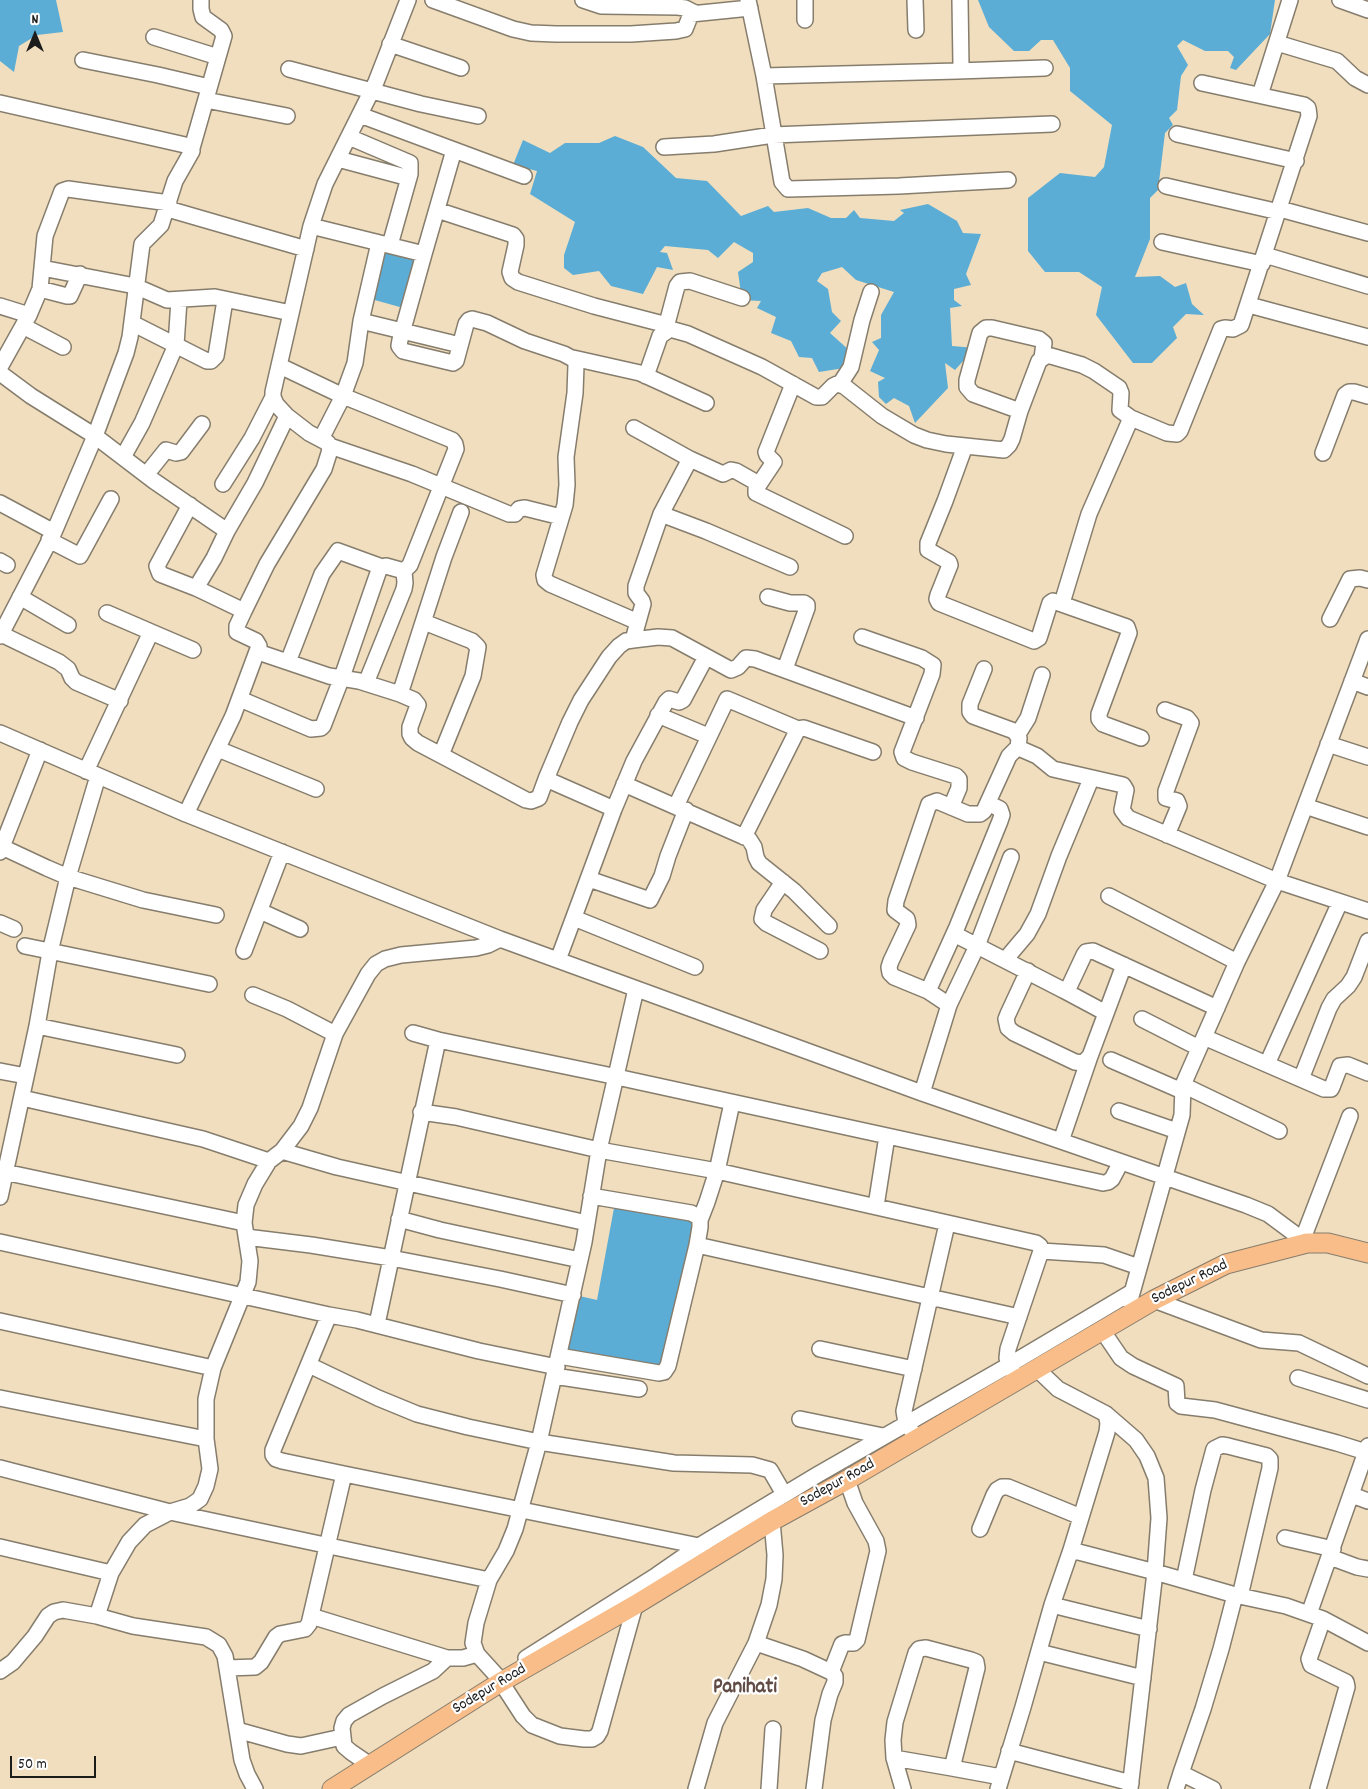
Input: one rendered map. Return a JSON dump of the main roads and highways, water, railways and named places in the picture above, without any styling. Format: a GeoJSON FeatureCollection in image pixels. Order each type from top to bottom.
{"type":"FeatureCollection","features":[{"type":"Feature","properties":{"kind":"main road","name":"Sodepur Road"},"geometry":{"type":"LineString","coordinates":[[332,1789],[499,1679],[635,1605],[772,1521],[847,1480],[921,1436],[1013,1373],[1037,1369],[1154,1300],[1226,1264],[1305,1242],[1328,1243],[1368,1253]]}},
{"type":"Feature","properties":{"kind":"water"},"geometry":{"type":"Polygon","coordinates":[[[0,0],[56,0],[63,32],[37,35],[19,46],[14,72],[0,61],[0,0]]]}},
{"type":"Feature","properties":{"kind":"water"},"geometry":{"type":"Polygon","coordinates":[[[978,0],[1275,0],[1270,34],[1236,70],[1230,68],[1234,57],[1228,51],[1205,51],[1183,40],[1177,46],[1188,65],[1181,76],[1177,110],[1169,118],[1173,125],[1165,133],[1158,190],[1150,198],[1150,239],[1135,277],[1160,276],[1175,287],[1186,283],[1192,304],[1204,315],[1186,314],[1173,327],[1177,338],[1152,363],[1133,363],[1096,315],[1102,287],[1079,272],[1045,272],[1028,251],[1028,198],[1060,173],[1095,177],[1104,167],[1112,125],[1070,91],[1070,68],[1053,40],[1041,40],[1029,51],[1014,51],[989,27],[978,0]]]}},
{"type":"Feature","properties":{"kind":"water"},"geometry":{"type":"Polygon","coordinates":[[[615,136],[643,147],[676,178],[707,181],[741,216],[768,206],[774,212],[808,208],[831,218],[846,218],[854,210],[860,218],[894,221],[904,213],[900,210],[928,204],[957,221],[963,233],[981,234],[966,274],[971,285],[954,289],[954,300],[962,306],[950,308],[952,346],[975,348],[955,370],[945,363],[948,388],[915,423],[909,406],[894,398],[886,404],[879,397],[878,382],[885,378],[870,371],[879,350],[872,342],[881,338],[881,315],[894,292],[856,280],[842,267],[822,273],[817,281],[828,289],[832,312],[841,321],[830,333],[851,352],[844,368],[819,372],[812,358],[799,357],[791,341],[771,333],[776,317],[757,308],[761,301],[742,300],[738,272],[753,262],[753,253],[734,242],[718,258],[708,250],[665,246],[660,252],[667,253],[673,270],[657,267],[643,294],[611,286],[599,271],[573,275],[564,268],[564,255],[575,222],[530,194],[537,171],[513,165],[523,140],[550,153],[565,143],[599,143],[615,136]]]}},
{"type":"Feature","properties":{"kind":"water"},"geometry":{"type":"Polygon","coordinates":[[[389,248],[413,255],[419,268],[407,309],[371,299],[380,253],[389,248]]]}},
{"type":"Feature","properties":{"kind":"water"},"geometry":{"type":"Polygon","coordinates":[[[614,1208],[696,1221],[664,1368],[562,1355],[575,1295],[597,1300],[614,1208]]]}},
{"type":"Feature","properties":{"kind":"district","name":"Panihati"},"geometry":{"type":"Point","coordinates":[745,1689]}}]}
